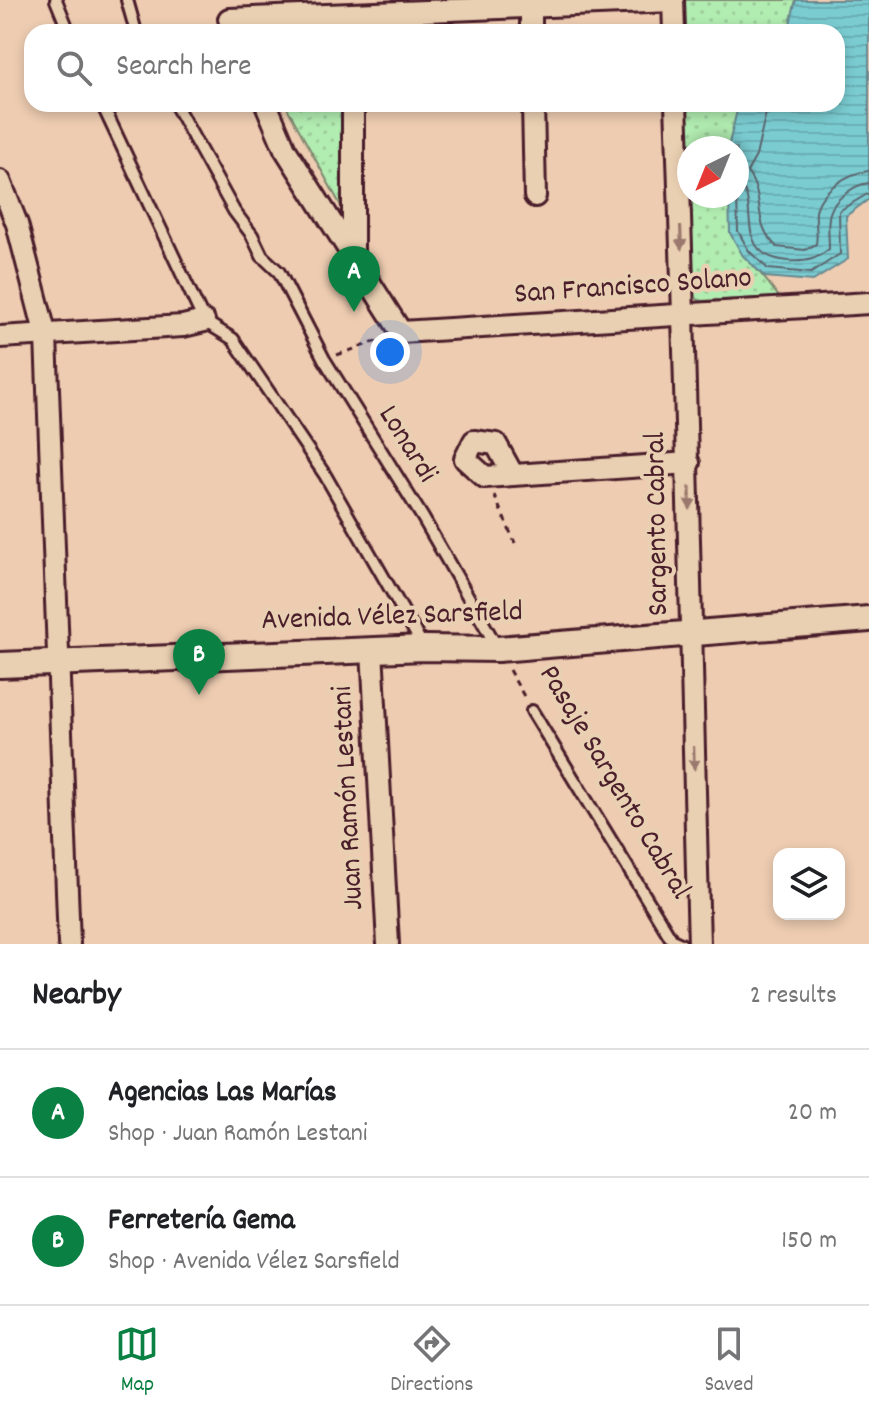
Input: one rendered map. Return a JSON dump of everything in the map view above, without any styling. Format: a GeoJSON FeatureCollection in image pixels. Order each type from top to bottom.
{"type":"FeatureCollection","features":[{"type":"Feature","properties":{"kind":"street"},"geometry":{"type":"LineString","coordinates":[[228,17],[353,15],[673,0],[674,24]]}},
{"type":"Feature","properties":{"kind":"street"},"geometry":{"type":"LineString","coordinates":[[531,6],[531,24]]}},
{"type":"Feature","properties":{"kind":"street"},"geometry":{"type":"LineString","coordinates":[[269,112],[285,149],[401,332]]}},
{"type":"Feature","properties":{"kind":"street"},"geometry":{"type":"LineString","coordinates":[[353,112],[353,254]]}},
{"type":"Feature","properties":{"kind":"street"},"geometry":{"type":"LineString","coordinates":[[533,112],[535,196]]}},
{"type":"Feature","properties":{"kind":"street","name":"Sargento Cabral"},"geometry":{"type":"LineString","coordinates":[[676,112],[689,463],[690,636],[699,944]]}},
{"type":"Feature","properties":{"kind":"street"},"geometry":{"type":"LineString","coordinates":[[0,181],[17,224],[46,336],[69,944]]}},
{"type":"Feature","properties":{"kind":"street","name":"San Francisco Solano"},"geometry":{"type":"LineString","coordinates":[[401,332],[869,303]]}},
{"type":"Feature","properties":{"kind":"street"},"geometry":{"type":"LineString","coordinates":[[0,337],[183,326],[204,321]]}},
{"type":"Feature","properties":{"kind":"street"},"geometry":{"type":"LineString","coordinates":[[513,475],[496,444],[474,441],[465,459],[485,477],[689,463]]}},
{"type":"Feature","properties":{"kind":"street","name":"Avenida Vélez Sarsfield"},"geometry":{"type":"LineString","coordinates":[[0,665],[424,648],[498,649],[555,642],[690,636],[704,630],[869,619]]}},
{"type":"Feature","properties":{"kind":"street","name":"Avenida Vélez Sarsfield"},"geometry":{"type":"LineString","coordinates":[[690,636],[704,642],[869,634]]}},
{"type":"Feature","properties":{"kind":"street","name":"Juan Ramón Lestani"},"geometry":{"type":"LineString","coordinates":[[372,650],[388,944]]}},
{"type":"Feature","properties":{"kind":"lane"},"geometry":{"type":"LineString","coordinates":[[56,0],[66,24]]}},
{"type":"Feature","properties":{"kind":"lane"},"geometry":{"type":"LineString","coordinates":[[127,0],[134,24]]}},
{"type":"Feature","properties":{"kind":"lane"},"geometry":{"type":"LineString","coordinates":[[106,112],[204,321],[233,339],[325,475],[424,648]]}},
{"type":"Feature","properties":{"kind":"lane","name":"Lonardi"},"geometry":{"type":"LineString","coordinates":[[179,112],[262,256],[279,272],[324,359],[400,480],[498,649]]}},
{"type":"Feature","properties":{"kind":"lane","name":"Pasaje Sargento Cabral"},"geometry":{"type":"LineString","coordinates":[[532,711],[672,940],[681,944]]}},
{"type":"Feature","properties":{"kind":"path"},"geometry":{"type":"LineString","coordinates":[[324,359],[401,332]]}},
{"type":"Feature","properties":{"kind":"path"},"geometry":{"type":"LineString","coordinates":[[485,477],[515,543]]}},
{"type":"Feature","properties":{"kind":"path","name":"Pasaje Sargento Cabral"},"geometry":{"type":"LineString","coordinates":[[498,649],[532,711]]}},
{"type":"Feature","properties":{"kind":"green space"},"geometry":{"type":"Polygon","coordinates":[[[679,0],[796,0],[790,24],[680,24],[679,0]]]}},
{"type":"Feature","properties":{"kind":"green space"},"geometry":{"type":"Polygon","coordinates":[[[289,112],[343,112],[341,206],[289,112]]]}},
{"type":"Feature","properties":{"kind":"green space"},"geometry":{"type":"Polygon","coordinates":[[[683,112],[738,112],[731,136],[684,136],[683,112]]]}},
{"type":"Feature","properties":{"kind":"green space"},"geometry":{"type":"Polygon","coordinates":[[[687,208],[730,208],[737,244],[779,297],[700,301],[690,294],[687,208]]]}},
{"type":"Feature","properties":{"kind":"water"},"geometry":{"type":"Polygon","coordinates":[[[796,0],[869,0],[869,199],[846,216],[848,259],[813,281],[765,277],[743,256],[730,233],[729,208],[749,208],[749,136],[731,136],[737,112],[845,112],[845,24],[790,24],[796,0]]]}},
{"type":"Feature","properties":{"kind":"place","name":"Agencias Las Marías"},"geometry":{"type":"Point","coordinates":[354,312]}},
{"type":"Feature","properties":{"kind":"place","name":"Ferretería Gema"},"geometry":{"type":"Point","coordinates":[199,695]}}]}
